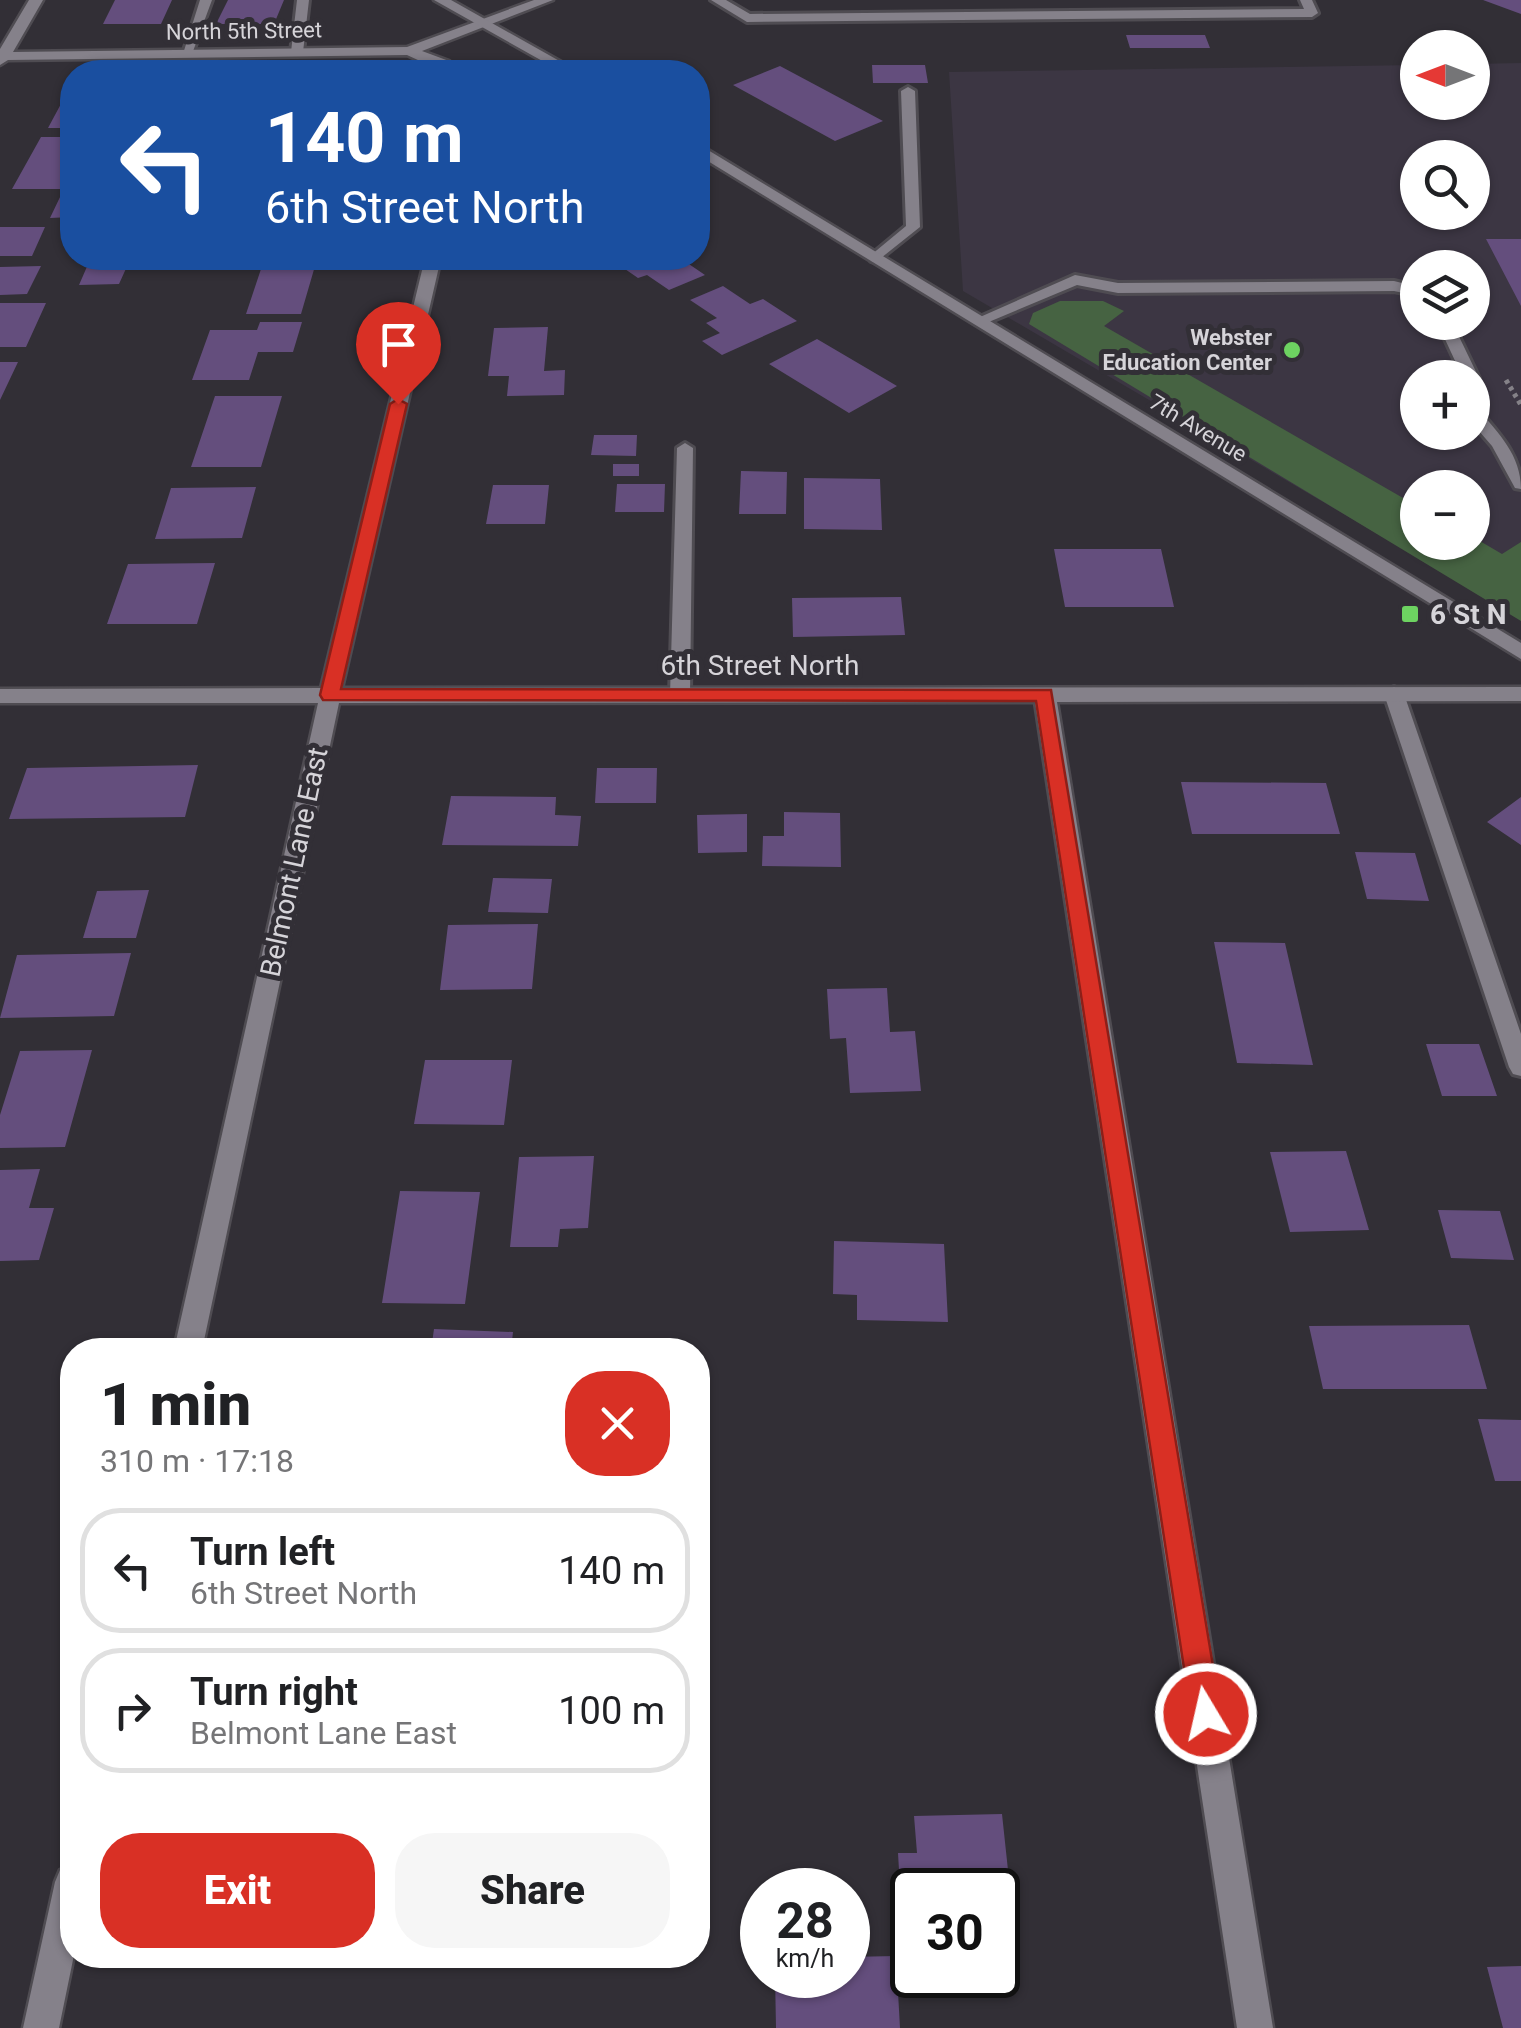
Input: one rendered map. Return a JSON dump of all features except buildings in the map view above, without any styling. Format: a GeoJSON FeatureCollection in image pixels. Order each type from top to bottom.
{"type":"FeatureCollection","features":[{"type":"Feature","properties":{"kind":"street"},"geometry":{"type":"LineString","coordinates":[[1,58],[36,0]]}},
{"type":"Feature","properties":{"kind":"street"},"geometry":{"type":"LineString","coordinates":[[442,0],[551,60]]}},
{"type":"Feature","properties":{"kind":"street","name":"North 5th Street"},"geometry":{"type":"LineString","coordinates":[[1,58],[409,51],[546,0]]}},
{"type":"Feature","properties":{"kind":"street"},"geometry":{"type":"LineString","coordinates":[[409,51],[433,60]]}},
{"type":"Feature","properties":{"kind":"street","name":"7th Avenue"},"geometry":{"type":"LineString","coordinates":[[710,156],[1521,652]]}},
{"type":"Feature","properties":{"kind":"street","name":"Belmont Lane East"},"geometry":{"type":"LineString","coordinates":[[191,1338],[330,695],[430,270]]}},
{"type":"Feature","properties":{"kind":"street"},"geometry":{"type":"LineString","coordinates":[[1044,694],[1255,2028]]}},
{"type":"Feature","properties":{"kind":"street","name":"6th Street North"},"geometry":{"type":"LineString","coordinates":[[0,696],[1521,694]]}},
{"type":"Feature","properties":{"kind":"street"},"geometry":{"type":"LineString","coordinates":[[41,2028],[60,1939]]}},
{"type":"Feature","properties":{"kind":"lane"},"geometry":{"type":"LineString","coordinates":[[186,54],[206,0]]}},
{"type":"Feature","properties":{"kind":"lane"},"geometry":{"type":"LineString","coordinates":[[296,52],[303,0]]}},
{"type":"Feature","properties":{"kind":"lane"},"geometry":{"type":"LineString","coordinates":[[716,0],[747,18],[1312,13],[1306,0]]}},
{"type":"Feature","properties":{"kind":"lane"},"geometry":{"type":"LineString","coordinates":[[876,258],[913,227],[908,91]]}},
{"type":"Feature","properties":{"kind":"lane"},"geometry":{"type":"LineString","coordinates":[[979,321],[1075,280],[1118,288],[1400,288]]}},
{"type":"Feature","properties":{"kind":"lane"},"geometry":{"type":"LineString","coordinates":[[1490,433],[1521,484]]}},
{"type":"Feature","properties":{"kind":"lane"},"geometry":{"type":"LineString","coordinates":[[680,695],[684,448]]}},
{"type":"Feature","properties":{"kind":"lane"},"geometry":{"type":"LineString","coordinates":[[1394,694],[1521,1066]]}},
{"type":"Feature","properties":{"kind":"shaded area","name":"Webster Education Center"},"geometry":{"type":"Polygon","coordinates":[[[1521,63],[1521,618],[1422,560],[1490,560],[1490,470],[1400,470],[1400,547],[963,291],[949,72],[1400,65],[1400,120],[1490,120],[1490,64],[1521,63]]]}},
{"type":"Feature","properties":{"kind":"green space"},"geometry":{"type":"Polygon","coordinates":[[[1060,301],[1103,301],[1124,311],[1104,326],[1400,496],[1400,548],[1029,324],[1033,313],[1060,301]]]}},
{"type":"Feature","properties":{"kind":"green space"},"geometry":{"type":"Polygon","coordinates":[[[1521,542],[1521,621],[1420,560],[1490,560],[1490,547],[1502,554],[1521,542]]]}},
{"type":"Feature","properties":{"kind":"place","name":"Webster Education Center"},"geometry":{"type":"Point","coordinates":[1292,350]}},
{"type":"Feature","properties":{"kind":"place","name":"6 St N"},"geometry":{"type":"Point","coordinates":[1410,614]}},
{"type":"Feature","properties":{"kind":"route"},"geometry":{"type":"LineString","coordinates":[[398,404],[330,695],[1044,694],[1206,1714]]}}]}
